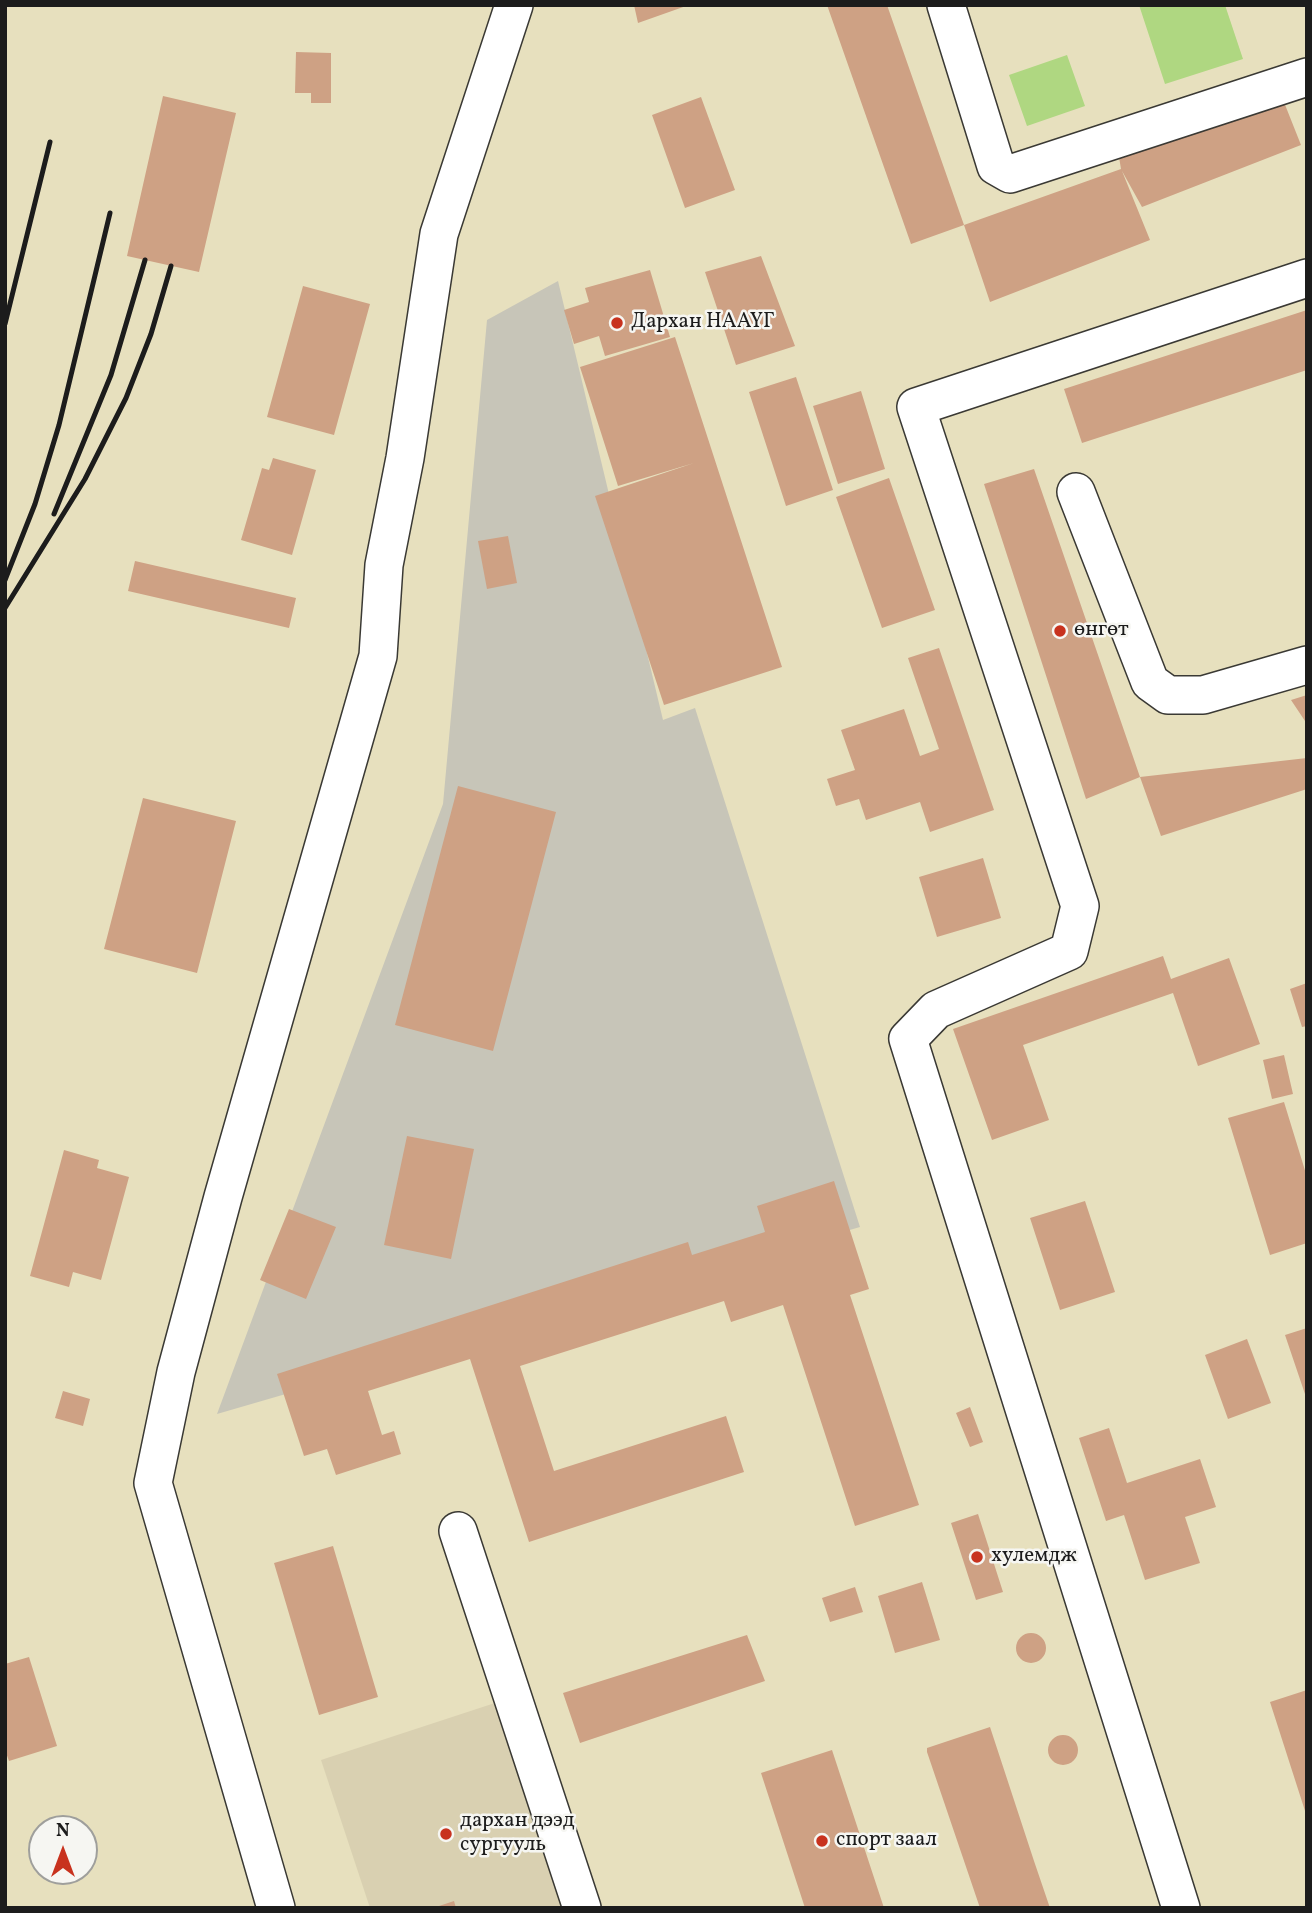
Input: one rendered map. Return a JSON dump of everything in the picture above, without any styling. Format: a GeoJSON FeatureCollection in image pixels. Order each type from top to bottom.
{"type":"FeatureCollection","features":[{"type":"Feature","properties":{"kind":"street"},"geometry":{"type":"LineString","coordinates":[[276,1908],[153,1483],[176,1372],[223,1197],[378,656],[384,565],[405,458],[439,234],[514,5]]}},
{"type":"Feature","properties":{"kind":"street"},"geometry":{"type":"LineString","coordinates":[[946,5],[996,166],[1010,174],[1307,77]]}},
{"type":"Feature","properties":{"kind":"street"},"geometry":{"type":"LineString","coordinates":[[1181,1908],[908,1039],[936,1010],[1069,951],[1080,906],[916,407],[1307,278]]}},
{"type":"Feature","properties":{"kind":"street"},"geometry":{"type":"LineString","coordinates":[[1076,492],[1150,682],[1168,695],[1203,695],[1307,665]]}},
{"type":"Feature","properties":{"kind":"street"},"geometry":{"type":"LineString","coordinates":[[458,1531],[582,1908]]}},
{"type":"Feature","properties":{"kind":"shaded area"},"geometry":{"type":"Polygon","coordinates":[[[558,281],[663,720],[695,708],[860,1227],[217,1414],[443,804],[487,320],[558,281]]]}},
{"type":"Feature","properties":{"kind":"shaded area","name":"дархан дээд сургууль"},"geometry":{"type":"Polygon","coordinates":[[[501,1701],[570,1908],[370,1908],[321,1760],[501,1701]]]}},
{"type":"Feature","properties":{"kind":"green space"},"geometry":{"type":"Polygon","coordinates":[[[1139,5],[1225,5],[1243,59],[1165,84],[1139,5]]]}},
{"type":"Feature","properties":{"kind":"green space"},"geometry":{"type":"Polygon","coordinates":[[[1067,55],[1085,106],[1027,126],[1009,75],[1067,55]]]}},
{"type":"Feature","properties":{"kind":"building"},"geometry":{"type":"Polygon","coordinates":[[[634,5],[686,5],[686,6],[638,23],[634,5]]]}},
{"type":"Feature","properties":{"kind":"building"},"geometry":{"type":"Polygon","coordinates":[[[827,5],[887,5],[964,225],[911,244],[827,5]]]}},
{"type":"Feature","properties":{"kind":"building"},"geometry":{"type":"Polygon","coordinates":[[[296,52],[331,53],[331,103],[311,103],[311,93],[295,93],[296,52]]]}},
{"type":"Feature","properties":{"kind":"building"},"geometry":{"type":"Polygon","coordinates":[[[1276,82],[1301,145],[1142,207],[1122,171],[1150,240],[990,302],[964,225],[1121,169],[1117,145],[1276,82]]]}},
{"type":"Feature","properties":{"kind":"building"},"geometry":{"type":"Polygon","coordinates":[[[163,96],[236,113],[199,272],[127,256],[163,96]]]}},
{"type":"Feature","properties":{"kind":"building"},"geometry":{"type":"Polygon","coordinates":[[[701,97],[735,190],[685,208],[652,115],[701,97]]]}},
{"type":"Feature","properties":{"kind":"building"},"geometry":{"type":"Polygon","coordinates":[[[761,256],[795,346],[736,365],[705,272],[761,256]]]}},
{"type":"Feature","properties":{"kind":"building","name":"Дархан НААҮГ"},"geometry":{"type":"Polygon","coordinates":[[[650,270],[670,337],[605,356],[599,336],[574,344],[564,310],[589,302],[585,288],[650,270]]]}},
{"type":"Feature","properties":{"kind":"building"},"geometry":{"type":"Polygon","coordinates":[[[303,286],[370,304],[334,435],[267,417],[303,286]]]}},
{"type":"Feature","properties":{"kind":"building"},"geometry":{"type":"Polygon","coordinates":[[[1307,310],[1307,370],[1082,443],[1064,389],[1307,310]]]}},
{"type":"Feature","properties":{"kind":"building"},"geometry":{"type":"Polygon","coordinates":[[[675,337],[782,667],[664,705],[595,496],[694,463],[618,486],[580,367],[675,337]]]}},
{"type":"Feature","properties":{"kind":"building"},"geometry":{"type":"Polygon","coordinates":[[[796,377],[833,490],[786,506],[749,392],[796,377]]]}},
{"type":"Feature","properties":{"kind":"building"},"geometry":{"type":"Polygon","coordinates":[[[861,391],[885,469],[838,484],[813,406],[861,391]]]}},
{"type":"Feature","properties":{"kind":"building"},"geometry":{"type":"Polygon","coordinates":[[[273,458],[316,470],[292,555],[241,540],[262,468],[269,470],[273,458]]]}},
{"type":"Feature","properties":{"kind":"building","name":"өнгөт"},"geometry":{"type":"Polygon","coordinates":[[[1034,469],[1140,777],[1086,799],[984,484],[1034,469]]]}},
{"type":"Feature","properties":{"kind":"building"},"geometry":{"type":"Polygon","coordinates":[[[889,478],[935,610],[882,628],[836,497],[889,478]]]}},
{"type":"Feature","properties":{"kind":"building"},"geometry":{"type":"Polygon","coordinates":[[[508,536],[517,583],[487,589],[478,541],[508,536]]]}},
{"type":"Feature","properties":{"kind":"building"},"geometry":{"type":"Polygon","coordinates":[[[135,561],[296,598],[289,628],[128,591],[135,561]]]}},
{"type":"Feature","properties":{"kind":"building"},"geometry":{"type":"Polygon","coordinates":[[[939,648],[994,810],[930,832],[920,802],[866,820],[859,799],[836,806],[827,779],[855,770],[841,730],[904,709],[920,756],[939,749],[908,658],[939,648]]]}},
{"type":"Feature","properties":{"kind":"building"},"geometry":{"type":"Polygon","coordinates":[[[1307,695],[1307,724],[1291,700],[1307,695]]]}},
{"type":"Feature","properties":{"kind":"building"},"geometry":{"type":"Polygon","coordinates":[[[1307,758],[1307,789],[1161,836],[1140,777],[1307,758]]]}},
{"type":"Feature","properties":{"kind":"building"},"geometry":{"type":"Polygon","coordinates":[[[458,786],[556,812],[493,1051],[395,1025],[458,786]]]}},
{"type":"Feature","properties":{"kind":"building"},"geometry":{"type":"Polygon","coordinates":[[[143,798],[236,821],[197,973],[104,949],[143,798]]]}},
{"type":"Feature","properties":{"kind":"building"},"geometry":{"type":"Polygon","coordinates":[[[983,858],[1001,918],[937,937],[919,877],[983,858]]]}},
{"type":"Feature","properties":{"kind":"building"},"geometry":{"type":"Polygon","coordinates":[[[1163,956],[1171,979],[1229,958],[1260,1044],[1198,1066],[1173,993],[1023,1045],[1049,1120],[992,1140],[953,1029],[1163,956]]]}},
{"type":"Feature","properties":{"kind":"building"},"geometry":{"type":"Polygon","coordinates":[[[1307,983],[1307,1026],[1302,1027],[1290,989],[1307,983]]]}},
{"type":"Feature","properties":{"kind":"building"},"geometry":{"type":"Polygon","coordinates":[[[1284,1055],[1293,1094],[1272,1099],[1263,1060],[1284,1055]]]}},
{"type":"Feature","properties":{"kind":"building"},"geometry":{"type":"Polygon","coordinates":[[[1284,1102],[1307,1177],[1307,1243],[1270,1255],[1228,1118],[1284,1102]]]}},
{"type":"Feature","properties":{"kind":"building"},"geometry":{"type":"Polygon","coordinates":[[[407,1136],[474,1149],[451,1259],[384,1245],[407,1136]]]}},
{"type":"Feature","properties":{"kind":"building"},"geometry":{"type":"Polygon","coordinates":[[[64,1150],[99,1160],[97,1168],[129,1177],[101,1280],[73,1272],[69,1287],[30,1276],[64,1150]]]}},
{"type":"Feature","properties":{"kind":"building"},"geometry":{"type":"Polygon","coordinates":[[[834,1181],[869,1289],[850,1295],[919,1505],[855,1526],[783,1305],[731,1322],[724,1301],[520,1366],[554,1471],[726,1416],[744,1472],[529,1542],[470,1359],[368,1391],[382,1435],[394,1431],[401,1454],[336,1475],[327,1449],[304,1456],[277,1374],[688,1242],[692,1255],[765,1232],[757,1206],[834,1181]]]}},
{"type":"Feature","properties":{"kind":"building"},"geometry":{"type":"Polygon","coordinates":[[[1085,1201],[1115,1292],[1060,1310],[1030,1218],[1085,1201]]]}},
{"type":"Feature","properties":{"kind":"building"},"geometry":{"type":"Polygon","coordinates":[[[289,1209],[336,1227],[306,1299],[260,1280],[289,1209]]]}},
{"type":"Feature","properties":{"kind":"building"},"geometry":{"type":"Polygon","coordinates":[[[1307,1328],[1307,1397],[1306,1397],[1285,1335],[1307,1328]]]}},
{"type":"Feature","properties":{"kind":"building"},"geometry":{"type":"Polygon","coordinates":[[[1247,1339],[1271,1403],[1228,1419],[1205,1355],[1247,1339]]]}},
{"type":"Feature","properties":{"kind":"building"},"geometry":{"type":"Polygon","coordinates":[[[63,1391],[90,1399],[83,1426],[55,1418],[63,1391]]]}},
{"type":"Feature","properties":{"kind":"building"},"geometry":{"type":"Polygon","coordinates":[[[970,1407],[983,1442],[970,1447],[956,1413],[970,1407]]]}},
{"type":"Feature","properties":{"kind":"building"},"geometry":{"type":"Polygon","coordinates":[[[1109,1428],[1127,1483],[1200,1459],[1216,1507],[1185,1517],[1200,1563],[1145,1580],[1124,1515],[1106,1521],[1079,1438],[1109,1428]]]}},
{"type":"Feature","properties":{"kind":"building","name":"хулемдж"},"geometry":{"type":"Polygon","coordinates":[[[978,1514],[1003,1592],[976,1600],[951,1523],[978,1514]]]}},
{"type":"Feature","properties":{"kind":"building"},"geometry":{"type":"Polygon","coordinates":[[[333,1546],[378,1697],[319,1715],[274,1563],[333,1546]]]}},
{"type":"Feature","properties":{"kind":"building"},"geometry":{"type":"Polygon","coordinates":[[[922,1582],[940,1640],[895,1653],[878,1596],[922,1582]]]}},
{"type":"Feature","properties":{"kind":"building"},"geometry":{"type":"Polygon","coordinates":[[[855,1587],[863,1612],[830,1622],[822,1598],[855,1587]]]}},
{"type":"Feature","properties":{"kind":"building"},"geometry":{"type":"Polygon","coordinates":[[[1031,1633],[1037,1634],[1045,1642],[1045,1654],[1037,1662],[1031,1663],[1025,1662],[1017,1654],[1016,1648],[1017,1642],[1025,1634],[1031,1633]]]}},
{"type":"Feature","properties":{"kind":"building"},"geometry":{"type":"Polygon","coordinates":[[[747,1635],[765,1681],[580,1743],[563,1693],[747,1635]]]}},
{"type":"Feature","properties":{"kind":"building"},"geometry":{"type":"Polygon","coordinates":[[[29,1657],[57,1746],[9,1761],[5,1750],[5,1664],[29,1657]]]}},
{"type":"Feature","properties":{"kind":"building"},"geometry":{"type":"Polygon","coordinates":[[[1307,1690],[1307,1814],[1306,1814],[1270,1702],[1307,1690]]]}},
{"type":"Feature","properties":{"kind":"building"},"geometry":{"type":"Polygon","coordinates":[[[990,1727],[1050,1908],[980,1908],[927,1752],[927,1748],[990,1727]]]}},
{"type":"Feature","properties":{"kind":"building"},"geometry":{"type":"Polygon","coordinates":[[[1063,1735],[1074,1739],[1078,1750],[1074,1761],[1063,1765],[1052,1761],[1048,1750],[1052,1739],[1063,1735]]]}},
{"type":"Feature","properties":{"kind":"building","name":"спорт заал"},"geometry":{"type":"Polygon","coordinates":[[[832,1750],[884,1908],[805,1908],[761,1773],[832,1750]]]}},
{"type":"Feature","properties":{"kind":"building"},"geometry":{"type":"Polygon","coordinates":[[[454,1901],[456,1908],[436,1908],[436,1907],[454,1901]]]}},
{"type":"Feature","properties":{"kind":"railway"},"geometry":{"type":"LineString","coordinates":[[5,324],[50,142]]}},
{"type":"Feature","properties":{"kind":"railway"},"geometry":{"type":"LineString","coordinates":[[5,580],[35,504],[59,425],[110,213]]}},
{"type":"Feature","properties":{"kind":"railway"},"geometry":{"type":"LineString","coordinates":[[54,514],[111,375],[145,260]]}},
{"type":"Feature","properties":{"kind":"railway"},"geometry":{"type":"LineString","coordinates":[[5,608],[85,479],[126,398],[151,334],[171,266]]}},
{"type":"Feature","properties":{"kind":"place","name":"Дархан НААҮГ"},"geometry":{"type":"Point","coordinates":[617,323]}},
{"type":"Feature","properties":{"kind":"place","name":"өнгөт"},"geometry":{"type":"Point","coordinates":[1060,631]}},
{"type":"Feature","properties":{"kind":"place","name":"хулемдж"},"geometry":{"type":"Point","coordinates":[977,1557]}},
{"type":"Feature","properties":{"kind":"place","name":"дархан дээд сургууль"},"geometry":{"type":"Point","coordinates":[446,1834]}},
{"type":"Feature","properties":{"kind":"place","name":"спорт заал"},"geometry":{"type":"Point","coordinates":[822,1841]}}]}
